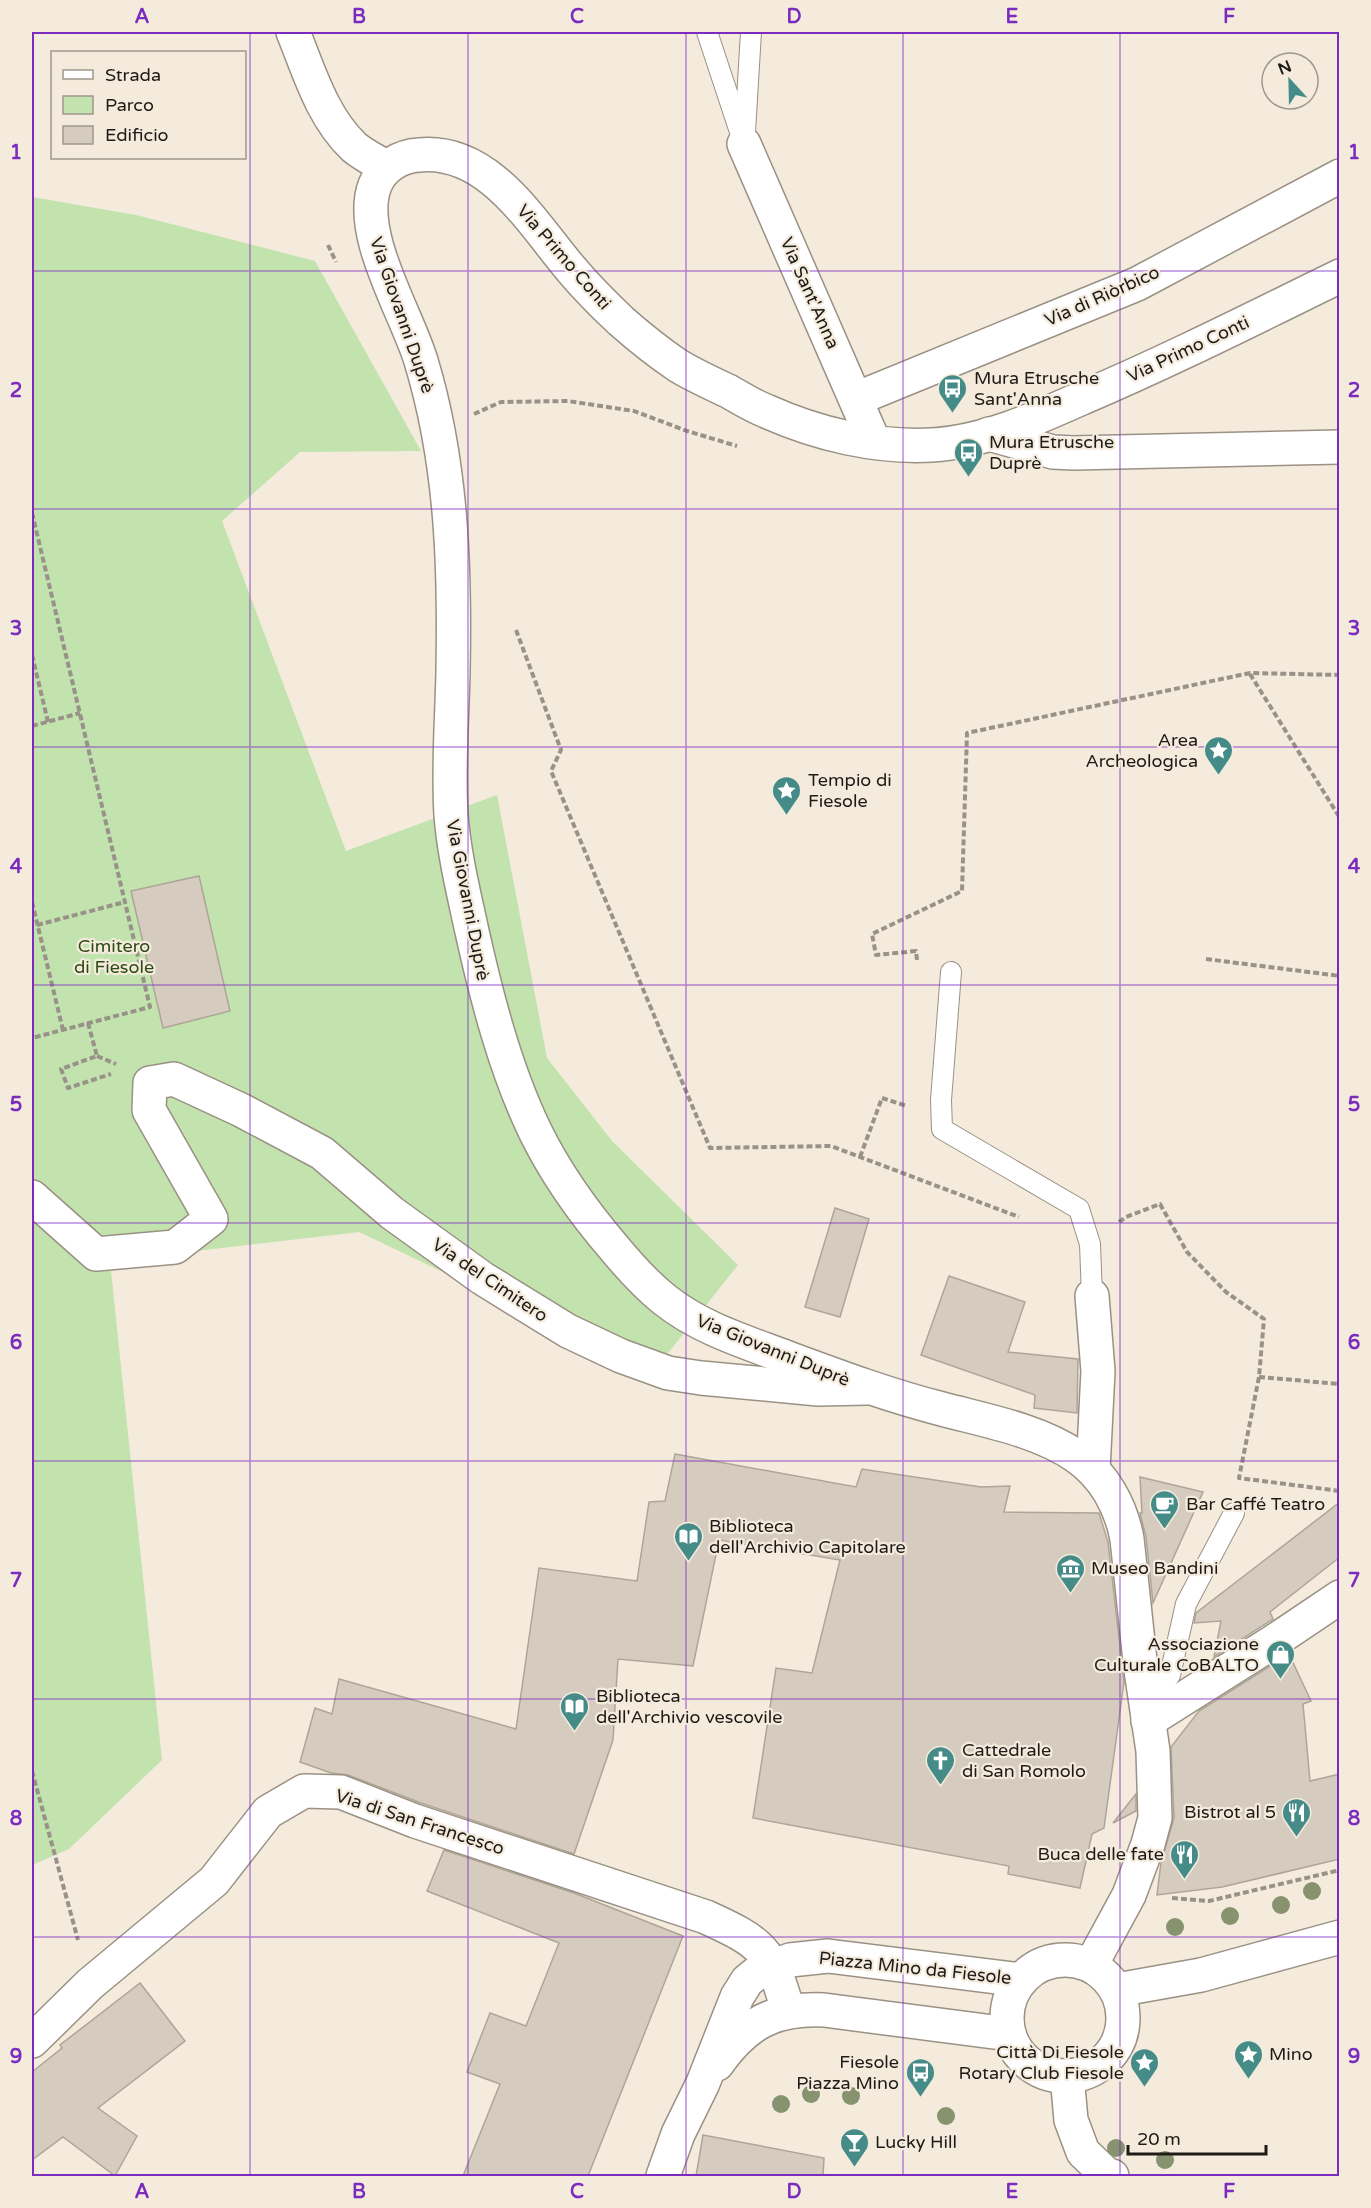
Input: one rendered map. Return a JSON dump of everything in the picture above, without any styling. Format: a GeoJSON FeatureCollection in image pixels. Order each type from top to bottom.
{"type":"FeatureCollection","features":[{"type":"Feature","properties":{"kind":"street"},"geometry":{"type":"LineString","coordinates":[[293,32],[321,100],[336,126],[355,148],[386,168]]}},
{"type":"Feature","properties":{"kind":"street","name":"Via Sant'Anna"},"geometry":{"type":"LineString","coordinates":[[744,144],[874,442]]}},
{"type":"Feature","properties":{"kind":"street","name":"Via Primo Conti"},"geometry":{"type":"LineString","coordinates":[[386,168],[407,155],[445,154],[490,177],[521,207],[576,275],[613,312],[677,364],[765,411],[829,434],[874,442],[933,445],[989,434],[1041,416],[1158,365],[1340,276]]}},
{"type":"Feature","properties":{"kind":"street","name":"Via Giovanni Duprè"},"geometry":{"type":"LineString","coordinates":[[386,168],[375,185],[370,224],[382,262],[419,355],[439,429],[450,512],[454,586],[450,787],[454,841],[481,975],[504,1049],[535,1131],[566,1185],[592,1222],[634,1272],[663,1299],[687,1315],[720,1333],[867,1388],[1047,1440],[1066,1450],[1093,1470],[1117,1503],[1124,1520],[1153,1751],[1155,1818],[1129,1894],[1091,1965]]}},
{"type":"Feature","properties":{"kind":"street","name":"Via di Riòrbico"},"geometry":{"type":"LineString","coordinates":[[856,399],[1137,284],[1340,177]]}},
{"type":"Feature","properties":{"kind":"street"},"geometry":{"type":"LineString","coordinates":[[989,434],[1053,452],[1074,453],[1336,440]]}},
{"type":"Feature","properties":{"kind":"street","name":"Via del Cimitero"},"geometry":{"type":"LineString","coordinates":[[32,1197],[96,1254],[175,1247],[211,1219],[149,1110],[150,1083],[174,1079],[241,1110],[322,1153],[392,1213],[482,1278],[568,1331],[621,1356],[668,1373],[701,1378],[818,1389],[867,1388]]}},
{"type":"Feature","properties":{"kind":"street"},"geometry":{"type":"LineString","coordinates":[[1092,1296],[1098,1371],[1093,1470]]}},
{"type":"Feature","properties":{"kind":"street"},"geometry":{"type":"LineString","coordinates":[[1146,1706],[1254,1655],[1340,1597]]}},
{"type":"Feature","properties":{"kind":"street","name":"Via di San Francesco"},"geometry":{"type":"LineString","coordinates":[[32,2041],[90,1984],[214,1881],[268,1812],[304,1791],[341,1792],[415,1821],[706,1917],[754,1942],[766,1953],[773,1965]]}},
{"type":"Feature","properties":{"kind":"street"},"geometry":{"type":"LineString","coordinates":[[1117,1990],[1201,1975],[1340,1937]]}},
{"type":"Feature","properties":{"kind":"street","name":"Piazza Mino da Fiesole"},"geometry":{"type":"LineString","coordinates":[[663,2176],[678,2134],[703,2083],[737,1997],[747,1981],[758,1972],[773,1965],[809,1957],[828,1956],[1021,1980]]}},
{"type":"Feature","properties":{"kind":"street","name":"Piazza Mino da Fiesole"},"geometry":{"type":"LineString","coordinates":[[703,2083],[740,2037],[758,2023],[788,2011],[824,2010],[1009,2034],[1006,2014],[1011,1996],[1021,1980],[1035,1967],[1053,1960],[1073,1960],[1091,1965]]}},
{"type":"Feature","properties":{"kind":"street"},"geometry":{"type":"LineString","coordinates":[[773,1965],[788,2011]]}},
{"type":"Feature","properties":{"kind":"street"},"geometry":{"type":"LineString","coordinates":[[1009,2034],[1017,2051],[1030,2065],[1048,2073],[1067,2076],[1084,2073],[1099,2066],[1111,2054],[1120,2039],[1124,2023],[1117,1990],[1106,1975],[1091,1965]]}},
{"type":"Feature","properties":{"kind":"street"},"geometry":{"type":"LineString","coordinates":[[1067,2076],[1071,2120],[1083,2152],[1108,2176],[1112,2176]]}},
{"type":"Feature","properties":{"kind":"lane"},"geometry":{"type":"LineString","coordinates":[[707,32],[744,144]]}},
{"type":"Feature","properties":{"kind":"lane"},"geometry":{"type":"LineString","coordinates":[[744,144],[751,32]]}},
{"type":"Feature","properties":{"kind":"lane"},"geometry":{"type":"LineString","coordinates":[[951,972],[941,1100],[942,1129],[1079,1209],[1090,1244],[1092,1296]]}},
{"type":"Feature","properties":{"kind":"lane"},"geometry":{"type":"LineString","coordinates":[[1146,1706],[1170,1675],[1186,1604],[1234,1513]]}},
{"type":"Feature","properties":{"kind":"path"},"geometry":{"type":"LineString","coordinates":[[439,429],[501,402],[568,401],[634,411],[687,431],[743,448]]}},
{"type":"Feature","properties":{"kind":"path"},"geometry":{"type":"LineString","coordinates":[[32,513],[150,1007],[32,1038]]}},
{"type":"Feature","properties":{"kind":"path"},"geometry":{"type":"LineString","coordinates":[[516,630],[561,750],[551,771],[710,1148],[831,1146],[1024,1219]]}},
{"type":"Feature","properties":{"kind":"path"},"geometry":{"type":"LineString","coordinates":[[32,655],[48,722]]}},
{"type":"Feature","properties":{"kind":"path"},"geometry":{"type":"LineString","coordinates":[[1250,673],[1340,818]]}},
{"type":"Feature","properties":{"kind":"path"},"geometry":{"type":"LineString","coordinates":[[918,962],[916,951],[876,955],[872,934],[962,891],[967,733],[1250,673],[1340,675]]}},
{"type":"Feature","properties":{"kind":"path"},"geometry":{"type":"LineString","coordinates":[[32,726],[80,713]]}},
{"type":"Feature","properties":{"kind":"path"},"geometry":{"type":"LineString","coordinates":[[32,902],[63,1030]]}},
{"type":"Feature","properties":{"kind":"path"},"geometry":{"type":"LineString","coordinates":[[37,925],[125,902]]}},
{"type":"Feature","properties":{"kind":"path"},"geometry":{"type":"LineString","coordinates":[[1206,959],[1340,976]]}},
{"type":"Feature","properties":{"kind":"path"},"geometry":{"type":"LineString","coordinates":[[88,1023],[97,1056],[61,1069],[68,1088],[117,1072]]}},
{"type":"Feature","properties":{"kind":"path"},"geometry":{"type":"LineString","coordinates":[[860,1157],[882,1098],[907,1106],[909,1095]]}},
{"type":"Feature","properties":{"kind":"path"},"geometry":{"type":"LineString","coordinates":[[1090,1244],[1126,1217],[1160,1204],[1187,1252],[1226,1292],[1264,1319],[1259,1377],[1239,1478],[1340,1491]]}},
{"type":"Feature","properties":{"kind":"path"},"geometry":{"type":"LineString","coordinates":[[1259,1377],[1340,1384]]}},
{"type":"Feature","properties":{"kind":"path"},"geometry":{"type":"LineString","coordinates":[[32,1771],[65,1895]]}},
{"type":"Feature","properties":{"kind":"path"},"geometry":{"type":"LineString","coordinates":[[1129,1894],[1209,1901],[1340,1870]]}},
{"type":"Feature","properties":{"kind":"green space","name":"Cimitero di Fiesole"},"geometry":{"type":"Polygon","coordinates":[[[32,197],[136,215],[315,261],[421,451],[300,452],[222,521],[346,851],[497,795],[547,1058],[612,1141],[738,1265],[653,1372],[359,1232],[110,1261],[162,1760],[69,1849],[32,1865],[32,197]]]}},
{"type":"Feature","properties":{"kind":"building"},"geometry":{"type":"Polygon","coordinates":[[[199,876],[230,1011],[163,1028],[131,891],[199,876]]]}},
{"type":"Feature","properties":{"kind":"building"},"geometry":{"type":"Polygon","coordinates":[[[835,1208],[869,1219],[840,1317],[805,1307],[835,1208]]]}},
{"type":"Feature","properties":{"kind":"building"},"geometry":{"type":"Polygon","coordinates":[[[949,1276],[1025,1302],[1008,1352],[1078,1359],[1077,1413],[1034,1408],[1035,1395],[921,1355],[949,1276]]]}},
{"type":"Feature","properties":{"kind":"building"},"geometry":{"type":"Polygon","coordinates":[[[675,1454],[856,1487],[862,1469],[981,1487],[1010,1486],[1004,1512],[1099,1513],[1108,1542],[1124,1682],[1104,1828],[1092,1834],[1080,1888],[1008,1874],[1009,1866],[753,1818],[776,1668],[812,1673],[840,1560],[719,1540],[693,1666],[618,1659],[613,1740],[574,1854],[421,1803],[348,1775],[331,1773],[300,1762],[315,1708],[332,1714],[339,1679],[516,1729],[539,1568],[637,1581],[649,1502],[665,1501],[675,1454]]]}},
{"type":"Feature","properties":{"kind":"building","name":"Bar Caffé Teatro"},"geometry":{"type":"Polygon","coordinates":[[[1140,1477],[1203,1492],[1153,1603],[1146,1537],[1140,1513],[1142,1513],[1140,1477]]]}},
{"type":"Feature","properties":{"kind":"building"},"geometry":{"type":"Polygon","coordinates":[[[1340,1502],[1340,1557],[1270,1612],[1273,1619],[1214,1657],[1221,1621],[1194,1623],[1196,1613],[1340,1502]]]}},
{"type":"Feature","properties":{"kind":"building"},"geometry":{"type":"Polygon","coordinates":[[[1289,1654],[1311,1701],[1303,1704],[1310,1781],[1340,1774],[1340,1859],[1222,1887],[1157,1895],[1161,1863],[1174,1818],[1171,1747],[1199,1711],[1289,1654]]]}},
{"type":"Feature","properties":{"kind":"building"},"geometry":{"type":"Polygon","coordinates":[[[1136,1794],[1136,1811],[1113,1823],[1136,1794]]]}},
{"type":"Feature","properties":{"kind":"building"},"geometry":{"type":"Polygon","coordinates":[[[444,1850],[574,1893],[683,1936],[588,2176],[463,2176],[500,2084],[467,2072],[490,2013],[526,2026],[559,1943],[427,1891],[444,1850]]]}},
{"type":"Feature","properties":{"kind":"building"},"geometry":{"type":"Polygon","coordinates":[[[140,1983],[185,2041],[98,2108],[137,2136],[115,2176],[63,2137],[32,2160],[32,2072],[62,2048],[60,2045],[140,1983]]]}},
{"type":"Feature","properties":{"kind":"building"},"geometry":{"type":"Polygon","coordinates":[[[703,2135],[824,2158],[823,2176],[696,2176],[703,2135]]]}},
{"type":"Feature","properties":{"kind":"place","name":"Mura Etrusche Sant'Anna"},"geometry":{"type":"Point","coordinates":[953,414]}},
{"type":"Feature","properties":{"kind":"place","name":"Mura Etrusche Duprè"},"geometry":{"type":"Point","coordinates":[968,478]}},
{"type":"Feature","properties":{"kind":"place","name":"Area Archeologica"},"geometry":{"type":"Point","coordinates":[1219,776]}},
{"type":"Feature","properties":{"kind":"place","name":"Tempio di Fiesole"},"geometry":{"type":"Point","coordinates":[787,816]}},
{"type":"Feature","properties":{"kind":"place","name":"Bar Caffé Teatro"},"geometry":{"type":"Point","coordinates":[1165,1530]}},
{"type":"Feature","properties":{"kind":"place","name":"Biblioteca dell'Archivio Capitolare"},"geometry":{"type":"Point","coordinates":[688,1562]}},
{"type":"Feature","properties":{"kind":"place","name":"Museo Bandini"},"geometry":{"type":"Point","coordinates":[1070,1594]}},
{"type":"Feature","properties":{"kind":"place","name":"Associazione Culturale CoBALTO"},"geometry":{"type":"Point","coordinates":[1280,1680]}},
{"type":"Feature","properties":{"kind":"place","name":"Biblioteca dell'Archivio vescovile"},"geometry":{"type":"Point","coordinates":[575,1732]}},
{"type":"Feature","properties":{"kind":"place","name":"Cattedrale di San Romolo"},"geometry":{"type":"Point","coordinates":[941,1786]}},
{"type":"Feature","properties":{"kind":"place","name":"Bistrot al 5"},"geometry":{"type":"Point","coordinates":[1297,1838]}},
{"type":"Feature","properties":{"kind":"place","name":"Buca delle fate"},"geometry":{"type":"Point","coordinates":[1185,1880]}},
{"type":"Feature","properties":{"kind":"place","name":"Mino"},"geometry":{"type":"Point","coordinates":[1248,2080]}},
{"type":"Feature","properties":{"kind":"place","name":"Città Di Fiesole Rotary Club Fiesole"},"geometry":{"type":"Point","coordinates":[1145,2088]}},
{"type":"Feature","properties":{"kind":"place","name":"Fiesole Piazza Mino"},"geometry":{"type":"Point","coordinates":[920,2098]}},
{"type":"Feature","properties":{"kind":"place","name":"Lucky Hill"},"geometry":{"type":"Point","coordinates":[854,2168]}}]}
